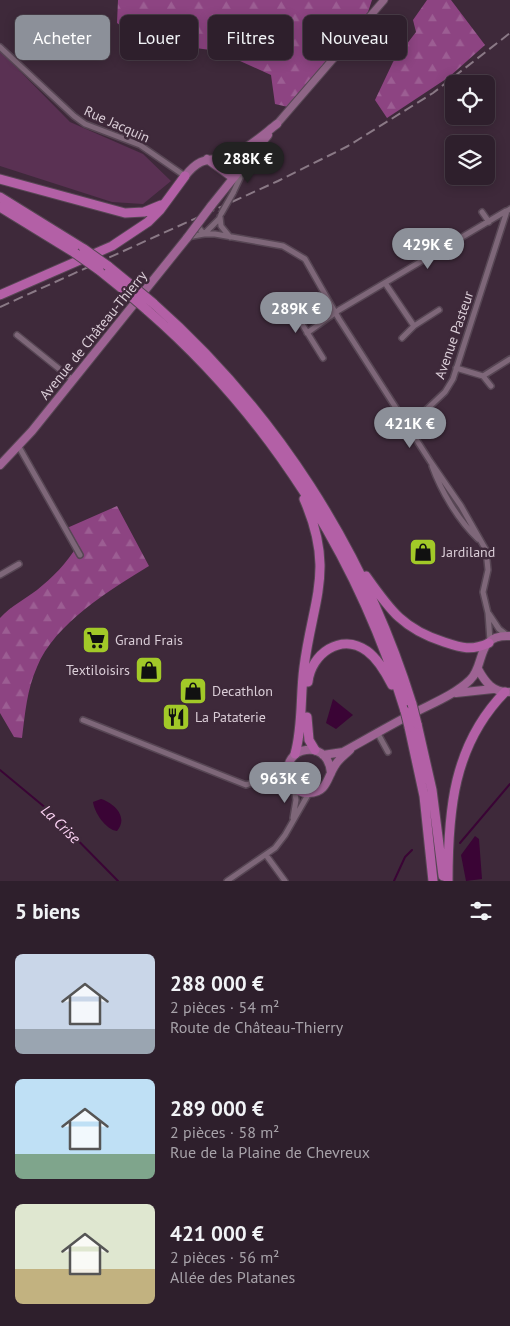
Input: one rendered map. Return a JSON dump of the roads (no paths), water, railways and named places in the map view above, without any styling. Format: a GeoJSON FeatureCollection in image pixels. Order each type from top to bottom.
{"type":"FeatureCollection","features":[{"type":"Feature","properties":{"kind":"highway"},"geometry":{"type":"LineString","coordinates":[[0,295],[112,246],[148,222],[185,176]]}},
{"type":"Feature","properties":{"kind":"highway"},"geometry":{"type":"LineString","coordinates":[[0,179],[125,213],[144,212],[160,205]]}},
{"type":"Feature","properties":{"kind":"highway"},"geometry":{"type":"LineString","coordinates":[[0,197],[108,266],[128,287],[204,351],[264,419],[303,473],[350,554],[381,620],[432,790],[443,881]]}},
{"type":"Feature","properties":{"kind":"highway"},"geometry":{"type":"LineString","coordinates":[[0,290],[63,265],[118,239],[136,228],[169,197]]}},
{"type":"Feature","properties":{"kind":"highway"},"geometry":{"type":"LineString","coordinates":[[0,207],[34,226],[99,270],[128,287]]}},
{"type":"Feature","properties":{"kind":"highway"},"geometry":{"type":"LineString","coordinates":[[0,213],[34,226]]}},
{"type":"Feature","properties":{"kind":"highway"},"geometry":{"type":"LineString","coordinates":[[150,306],[229,391],[293,474],[320,517],[353,578],[408,707]]}},
{"type":"Feature","properties":{"kind":"highway"},"geometry":{"type":"LineString","coordinates":[[293,474],[314,526],[321,567],[318,594],[304,668],[301,724],[295,754]]}},
{"type":"Feature","properties":{"kind":"highway"},"geometry":{"type":"LineString","coordinates":[[350,554],[391,610],[412,629],[430,638],[466,649],[477,648],[490,642]]}},
{"type":"Feature","properties":{"kind":"highway"},"geometry":{"type":"LineString","coordinates":[[319,752],[309,740],[307,725],[308,680],[314,662],[329,648],[351,644],[367,651],[386,673],[408,707]]}},
{"type":"Feature","properties":{"kind":"highway"},"geometry":{"type":"LineString","coordinates":[[448,881],[449,824],[456,777],[476,732],[496,702],[508,692]]}},
{"type":"Feature","properties":{"kind":"highway"},"geometry":{"type":"LineString","coordinates":[[413,726],[424,796],[433,881]]}},
{"type":"Feature","properties":{"kind":"main road"},"geometry":{"type":"LineString","coordinates":[[185,176],[198,161],[230,156],[243,150],[277,124],[384,0]]}},
{"type":"Feature","properties":{"kind":"main road","name":"Avenue de Château-Thierry"},"geometry":{"type":"LineString","coordinates":[[0,465],[19,447],[277,124]]}},
{"type":"Feature","properties":{"kind":"main road"},"geometry":{"type":"LineString","coordinates":[[222,157],[239,171]]}},
{"type":"Feature","properties":{"kind":"main road"},"geometry":{"type":"LineString","coordinates":[[207,159],[233,178]]}},
{"type":"Feature","properties":{"kind":"main road"},"geometry":{"type":"LineString","coordinates":[[354,746],[336,763],[326,785],[315,792],[309,793],[294,787],[288,777],[287,767],[295,754],[308,749],[319,752],[343,752],[377,732],[452,694],[471,679],[478,669],[480,654],[490,642],[509,636]]}},
{"type":"Feature","properties":{"kind":"main road"},"geometry":{"type":"LineString","coordinates":[[478,669],[487,684],[508,692]]}},
{"type":"Feature","properties":{"kind":"main road"},"geometry":{"type":"LineString","coordinates":[[452,694],[469,690],[494,688]]}},
{"type":"Feature","properties":{"kind":"main road"},"geometry":{"type":"LineString","coordinates":[[319,752],[328,760],[331,773]]}},
{"type":"Feature","properties":{"kind":"street","name":"Rue Jacquin"},"geometry":{"type":"LineString","coordinates":[[0,47],[85,124],[140,145],[185,176]]}},
{"type":"Feature","properties":{"kind":"street"},"geometry":{"type":"LineString","coordinates":[[204,234],[220,217],[240,178],[239,171]]}},
{"type":"Feature","properties":{"kind":"street"},"geometry":{"type":"LineString","coordinates":[[307,333],[336,312],[508,210]]}},
{"type":"Feature","properties":{"kind":"street","name":"Avenue Pasteur"},"geometry":{"type":"LineString","coordinates":[[408,427],[444,392],[456,368],[508,210]]}},
{"type":"Feature","properties":{"kind":"street"},"geometry":{"type":"LineString","coordinates":[[482,212],[489,222]]}},
{"type":"Feature","properties":{"kind":"street"},"geometry":{"type":"LineString","coordinates":[[220,217],[224,231],[231,238]]}},
{"type":"Feature","properties":{"kind":"street"},"geometry":{"type":"LineString","coordinates":[[196,225],[204,234]]}},
{"type":"Feature","properties":{"kind":"street"},"geometry":{"type":"LineString","coordinates":[[187,238],[204,234],[283,246],[305,259],[336,312],[430,461],[438,482],[470,532],[482,543],[488,558],[488,570],[483,592],[488,613],[490,642]]}},
{"type":"Feature","properties":{"kind":"street"},"geometry":{"type":"LineString","coordinates":[[385,283],[414,326]]}},
{"type":"Feature","properties":{"kind":"street"},"geometry":{"type":"LineString","coordinates":[[280,300],[292,308],[323,358]]}},
{"type":"Feature","properties":{"kind":"street"},"geometry":{"type":"LineString","coordinates":[[402,338],[414,326],[439,310]]}},
{"type":"Feature","properties":{"kind":"street"},"geometry":{"type":"LineString","coordinates":[[18,335],[73,380]]}},
{"type":"Feature","properties":{"kind":"street"},"geometry":{"type":"LineString","coordinates":[[483,376],[510,359]]}},
{"type":"Feature","properties":{"kind":"street"},"geometry":{"type":"LineString","coordinates":[[456,368],[483,376],[491,386]]}},
{"type":"Feature","properties":{"kind":"street"},"geometry":{"type":"LineString","coordinates":[[19,447],[80,555]]}},
{"type":"Feature","properties":{"kind":"street"},"geometry":{"type":"LineString","coordinates":[[0,575],[19,564]]}},
{"type":"Feature","properties":{"kind":"street"},"geometry":{"type":"LineString","coordinates":[[488,613],[499,629],[509,636]]}},
{"type":"Feature","properties":{"kind":"street"},"geometry":{"type":"LineString","coordinates":[[83,720],[246,785],[274,775],[287,767]]}},
{"type":"Feature","properties":{"kind":"street"},"geometry":{"type":"LineString","coordinates":[[377,732],[388,752]]}},
{"type":"Feature","properties":{"kind":"street"},"geometry":{"type":"LineString","coordinates":[[274,775],[288,777]]}},
{"type":"Feature","properties":{"kind":"street"},"geometry":{"type":"LineString","coordinates":[[292,820],[296,800],[294,787]]}},
{"type":"Feature","properties":{"kind":"street"},"geometry":{"type":"LineString","coordinates":[[227,881],[266,855],[280,843],[309,793]]}},
{"type":"Feature","properties":{"kind":"street"},"geometry":{"type":"LineString","coordinates":[[266,855],[285,881]]}},
{"type":"Feature","properties":{"kind":"waterway","name":"La Crise"},"geometry":{"type":"LineString","coordinates":[[0,770],[47,809],[118,881]]}},
{"type":"Feature","properties":{"kind":"waterway","name":"La Crise"},"geometry":{"type":"LineString","coordinates":[[460,843],[510,784]]}},
{"type":"Feature","properties":{"kind":"waterway","name":"La Crise"},"geometry":{"type":"LineString","coordinates":[[394,881],[405,857],[412,850]]}},
{"type":"Feature","properties":{"kind":"railway"},"geometry":{"type":"LineString","coordinates":[[0,307],[278,181],[348,146],[433,93],[510,33]]}},
{"type":"Feature","properties":{"kind":"place","name":"Jardiland"},"geometry":{"type":"Point","coordinates":[423,552]}},
{"type":"Feature","properties":{"kind":"place","name":"Grand Frais"},"geometry":{"type":"Point","coordinates":[96,640]}},
{"type":"Feature","properties":{"kind":"place","name":"Textiloisirs"},"geometry":{"type":"Point","coordinates":[149,670]}},
{"type":"Feature","properties":{"kind":"place","name":"Decathlon"},"geometry":{"type":"Point","coordinates":[193,691]}},
{"type":"Feature","properties":{"kind":"place","name":"La Pataterie"},"geometry":{"type":"Point","coordinates":[176,717]}}]}
